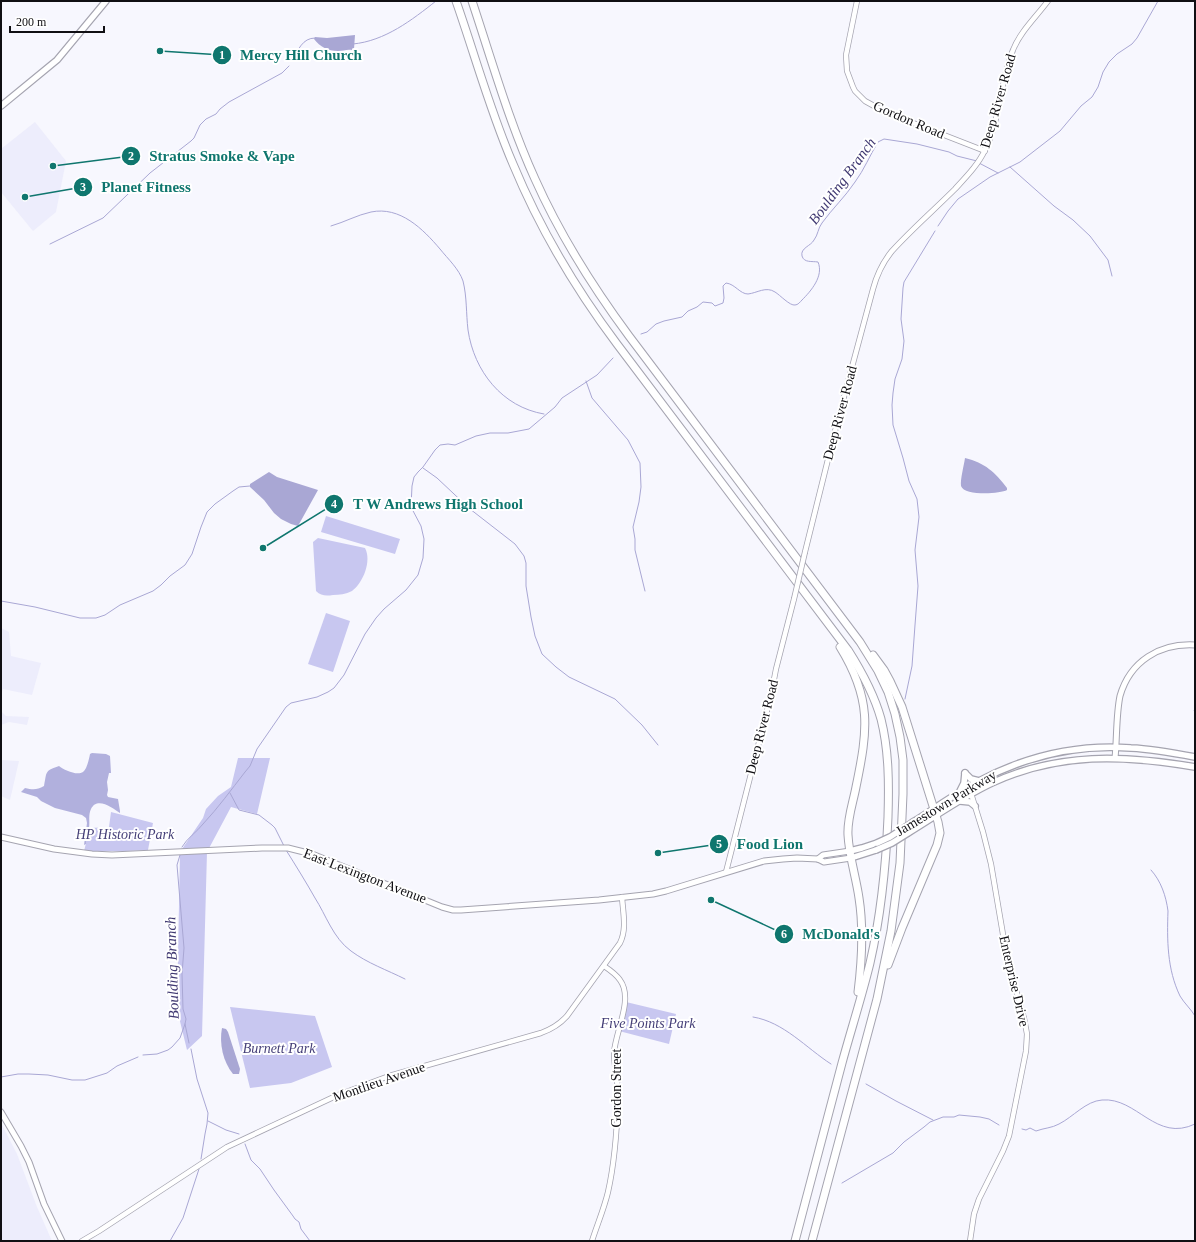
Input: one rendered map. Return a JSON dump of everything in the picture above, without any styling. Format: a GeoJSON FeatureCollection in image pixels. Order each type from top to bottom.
{"type":"FeatureCollection","features":[{"type":"Feature","properties":{"kind":"highway"},"geometry":{"type":"LineString","coordinates":[[456,1],[512,164],[535,213],[565,267],[603,326],[848,650],[865,678],[879,713],[887,750],[888,777],[888,811],[884,878],[873,946],[866,978],[794,1241]]}},
{"type":"Feature","properties":{"kind":"highway"},"geometry":{"type":"LineString","coordinates":[[472,1],[510,116],[526,158],[545,200],[577,260],[628,336],[853,633],[872,661],[888,692],[898,725],[903,760],[903,812],[898,880],[890,937],[877,999],[812,1241]]}},
{"type":"Feature","properties":{"kind":"highway"},"geometry":{"type":"LineString","coordinates":[[816,608],[852,668],[860,688],[864,709],[864,749],[848,828],[850,855],[859,896],[862,930],[862,965],[856,1011]]}},
{"type":"Feature","properties":{"kind":"highway"},"geometry":{"type":"LineString","coordinates":[[853,633],[879,662],[897,694],[907,721],[940,830],[939,840],[900,933],[877,999]]}},
{"type":"Feature","properties":{"kind":"main road"},"geometry":{"type":"LineString","coordinates":[[1,106],[57,60],[106,1]]}},
{"type":"Feature","properties":{"kind":"main road"},"geometry":{"type":"LineString","coordinates":[[1115,758],[1120,697],[1126,683],[1135,669],[1148,657],[1159,650],[1177,645],[1195,645]]}},
{"type":"Feature","properties":{"kind":"main road","name":"Jamestown Parkway"},"geometry":{"type":"LineString","coordinates":[[726,872],[771,860],[789,858],[818,859],[823,855],[850,855],[876,850],[892,843],[913,830],[959,793],[979,781],[1016,764],[1046,755],[1079,749],[1116,747],[1195,756]]}},
{"type":"Feature","properties":{"kind":"main road","name":"Jamestown Parkway"},"geometry":{"type":"LineString","coordinates":[[850,855],[862,848],[890,837],[913,822],[1003,778],[1036,767],[1080,759],[1115,758],[1158,761],[1195,767]]}},
{"type":"Feature","properties":{"kind":"main road"},"geometry":{"type":"LineString","coordinates":[[959,793],[964,783],[964,773],[971,779],[979,781]]}},
{"type":"Feature","properties":{"kind":"main road"},"geometry":{"type":"LineString","coordinates":[[960,800],[970,802],[975,806]]}},
{"type":"Feature","properties":{"kind":"main road","name":"East Lexington Avenue"},"geometry":{"type":"LineString","coordinates":[[1,837],[54,849],[112,855],[288,848],[304,851],[318,856],[442,907],[453,910],[622,897],[666,891],[726,872]]}},
{"type":"Feature","properties":{"kind":"main road"},"geometry":{"type":"LineString","coordinates":[[1,1112],[29,1162],[44,1204],[62,1241]]}},
{"type":"Feature","properties":{"kind":"street","name":"Gordon Road"},"geometry":{"type":"LineString","coordinates":[[857,1],[846,55],[847,71],[852,86],[865,101],[885,112],[985,151]]}},
{"type":"Feature","properties":{"kind":"street","name":"Deep River Road"},"geometry":{"type":"LineString","coordinates":[[726,872],[771,695],[776,669],[838,419],[876,277],[881,266],[892,251],[953,191],[978,162],[985,151],[990,138],[1006,70],[1013,49],[1021,35],[1048,1]]}},
{"type":"Feature","properties":{"kind":"street","name":"Enterprise Drive"},"geometry":{"type":"LineString","coordinates":[[969,787],[992,870],[1007,958],[1027,1034],[1026,1051],[1008,1136],[1003,1151],[979,1199],[974,1214],[970,1241]]}},
{"type":"Feature","properties":{"kind":"street","name":"Montlieu Avenue"},"geometry":{"type":"LineString","coordinates":[[82,1241],[227,1147],[338,1095],[389,1076],[551,1030],[566,1016],[618,947],[623,936],[624,927],[622,897]]}},
{"type":"Feature","properties":{"kind":"street","name":"Gordon Street"},"geometry":{"type":"LineString","coordinates":[[592,1241],[608,1193],[614,1154],[618,1097],[618,1082],[614,1060],[614,1049],[625,995],[620,979],[604,966]]}},
{"type":"Feature","properties":{"kind":"shaded area"},"geometry":{"type":"Polygon","coordinates":[[[355,35],[354,49],[352,50],[331,50],[322,46],[314,39],[315,37],[327,38],[355,35]]]}},
{"type":"Feature","properties":{"kind":"shaded area"},"geometry":{"type":"Polygon","coordinates":[[[35,122],[66,161],[56,212],[33,231],[1,192],[1,149],[35,122]]]}},
{"type":"Feature","properties":{"kind":"shaded area"},"geometry":{"type":"Polygon","coordinates":[[[965,458],[984,465],[1003,482],[1007,490],[975,493],[964,489],[961,486],[961,483],[965,458]]]}},
{"type":"Feature","properties":{"kind":"shaded area"},"geometry":{"type":"Polygon","coordinates":[[[269,472],[277,477],[318,490],[298,526],[281,519],[250,487],[250,484],[269,472]]]}},
{"type":"Feature","properties":{"kind":"shaded area"},"geometry":{"type":"Polygon","coordinates":[[[1,628],[9,632],[11,656],[41,663],[32,695],[3,689],[1,694],[1,628]]]}},
{"type":"Feature","properties":{"kind":"shaded area"},"geometry":{"type":"Polygon","coordinates":[[[1,711],[6,716],[29,717],[27,725],[9,722],[1,725],[1,711]]]}},
{"type":"Feature","properties":{"kind":"shaded area"},"geometry":{"type":"Polygon","coordinates":[[[90,754],[106,754],[110,756],[111,773],[109,773],[107,782],[107,795],[108,797],[118,799],[120,813],[105,804],[97,803],[94,805],[90,811],[89,828],[86,844],[84,845],[87,823],[86,818],[82,815],[55,808],[41,801],[37,797],[21,792],[25,788],[35,789],[44,786],[48,771],[59,766],[74,773],[83,772],[87,766],[90,754]]]}},
{"type":"Feature","properties":{"kind":"shaded area"},"geometry":{"type":"Polygon","coordinates":[[[1,760],[19,761],[10,800],[1,796],[1,760]]]}},
{"type":"Feature","properties":{"kind":"shaded area"},"geometry":{"type":"Polygon","coordinates":[[[222,1028],[226,1029],[228,1032],[240,1069],[239,1074],[233,1074],[224,1058],[221,1040],[222,1028]]]}},
{"type":"Feature","properties":{"kind":"shaded area"},"geometry":{"type":"Polygon","coordinates":[[[1,1123],[17,1154],[37,1207],[52,1241],[1,1241],[1,1123]]]}},
{"type":"Feature","properties":{"kind":"green space"},"geometry":{"type":"Polygon","coordinates":[[[326,516],[400,539],[395,554],[321,532],[326,516]]]}},
{"type":"Feature","properties":{"kind":"green space"},"geometry":{"type":"Polygon","coordinates":[[[318,538],[365,548],[367,553],[367,565],[360,583],[352,591],[328,596],[322,595],[316,591],[313,542],[318,538]]]}},
{"type":"Feature","properties":{"kind":"green space"},"geometry":{"type":"Polygon","coordinates":[[[326,613],[350,621],[333,672],[308,664],[326,613]]]}},
{"type":"Feature","properties":{"kind":"green space"},"geometry":{"type":"Polygon","coordinates":[[[238,758],[270,758],[257,814],[231,807],[207,852],[202,1036],[187,1050],[177,1009],[180,852],[203,818],[206,809],[218,796],[231,787],[238,758]]]}},
{"type":"Feature","properties":{"kind":"green space","name":"HP Historic Park"},"geometry":{"type":"Polygon","coordinates":[[[111,812],[153,823],[148,850],[84,851],[90,828],[109,827],[111,812]]]}},
{"type":"Feature","properties":{"kind":"green space","name":"Five Points Park"},"geometry":{"type":"Polygon","coordinates":[[[626,1002],[676,1014],[669,1044],[619,1031],[626,1002]]]}},
{"type":"Feature","properties":{"kind":"green space","name":"Burnett Park"},"geometry":{"type":"Polygon","coordinates":[[[230,1007],[315,1016],[332,1067],[291,1083],[250,1088],[230,1007]]]}},
{"type":"Feature","properties":{"kind":"waterway"},"geometry":{"type":"LineString","coordinates":[[353,44],[376,39],[387,34],[408,22],[436,1]]}},
{"type":"Feature","properties":{"kind":"waterway","name":"Boulding Branch"},"geometry":{"type":"LineString","coordinates":[[938,226],[958,199],[990,177],[1020,162],[1060,131],[1081,106],[1092,97],[1109,62],[1117,54],[1132,44],[1137,38],[1158,1]]}},
{"type":"Feature","properties":{"kind":"waterway"},"geometry":{"type":"LineString","coordinates":[[292,59],[304,42],[315,38]]}},
{"type":"Feature","properties":{"kind":"waterway"},"geometry":{"type":"LineString","coordinates":[[50,244],[103,218],[150,173],[191,141],[200,125],[206,119],[216,114],[229,102],[282,73],[289,66]]}},
{"type":"Feature","properties":{"kind":"waterway","name":"Boulding Branch"},"geometry":{"type":"LineString","coordinates":[[641,334],[647,332],[656,324],[682,317],[688,311],[697,307],[703,302],[712,303],[715,306],[723,303],[723,286],[726,283],[732,285],[745,294],[772,290],[790,304],[795,305],[799,303],[813,288],[819,273],[818,262],[804,260],[802,253],[804,249],[813,242],[822,223],[858,177],[878,142],[884,139],[917,144],[977,161]]}},
{"type":"Feature","properties":{"kind":"waterway","name":"Boulding Branch"},"geometry":{"type":"LineString","coordinates":[[979,163],[998,173]]}},
{"type":"Feature","properties":{"kind":"waterway"},"geometry":{"type":"LineString","coordinates":[[1010,167],[1090,236],[1108,260],[1112,276]]}},
{"type":"Feature","properties":{"kind":"waterway"},"geometry":{"type":"LineString","coordinates":[[331,226],[366,213],[382,211],[392,212],[401,216],[410,221],[426,234],[456,268],[463,281],[471,345],[476,359],[484,373],[492,385],[515,404],[544,414]]}},
{"type":"Feature","properties":{"kind":"waterway"},"geometry":{"type":"LineString","coordinates":[[905,699],[912,666],[918,586],[915,550],[919,517],[917,499],[909,481],[893,425],[892,405],[895,379],[902,359],[904,341],[901,319],[904,282],[935,231]]}},
{"type":"Feature","properties":{"kind":"waterway","name":"Boulding Branch"},"geometry":{"type":"LineString","coordinates":[[182,847],[214,812],[250,766],[257,749],[286,707],[291,703],[317,697],[334,688],[344,675],[365,634],[376,618],[406,590],[418,575],[423,558],[424,539],[421,526],[411,507],[412,486],[414,477],[435,450],[440,445],[455,445],[476,436],[490,433],[508,433],[529,429],[555,407],[562,398],[597,375],[613,358]]}},
{"type":"Feature","properties":{"kind":"waterway"},"geometry":{"type":"LineString","coordinates":[[586,381],[592,398],[628,440],[640,463],[641,487],[633,527],[635,550],[645,591]]}},
{"type":"Feature","properties":{"kind":"waterway"},"geometry":{"type":"LineString","coordinates":[[423,468],[437,478],[470,509],[515,544],[524,556],[526,563],[526,586],[531,617],[535,636],[542,654],[569,677],[615,699],[642,725],[658,745]]}},
{"type":"Feature","properties":{"kind":"waterway"},"geometry":{"type":"LineString","coordinates":[[1,601],[35,607],[80,618],[96,618],[105,615],[120,605],[153,591],[185,565],[192,554],[207,512],[215,504],[239,487],[250,486]]}},
{"type":"Feature","properties":{"kind":"waterway"},"geometry":{"type":"LineString","coordinates":[[230,793],[239,810],[259,815],[272,825],[284,846]]}},
{"type":"Feature","properties":{"kind":"waterway"},"geometry":{"type":"LineString","coordinates":[[286,850],[339,940],[351,951],[364,959],[405,979]]}},
{"type":"Feature","properties":{"kind":"waterway","name":"Boulding Branch"},"geometry":{"type":"LineString","coordinates":[[143,1055],[157,1054],[172,1047],[180,1038],[186,1019],[183,1009],[182,974],[184,948],[177,865],[180,855]]}},
{"type":"Feature","properties":{"kind":"waterway"},"geometry":{"type":"LineString","coordinates":[[1151,870],[1155,874],[1160,884],[1167,905],[1169,954],[1172,975],[1180,996],[1195,1016]]}},
{"type":"Feature","properties":{"kind":"waterway"},"geometry":{"type":"LineString","coordinates":[[753,1017],[775,1024],[785,1030],[831,1064]]}},
{"type":"Feature","properties":{"kind":"waterway"},"geometry":{"type":"LineString","coordinates":[[185,1024],[189,1043]]}},
{"type":"Feature","properties":{"kind":"waterway"},"geometry":{"type":"LineString","coordinates":[[191,1049],[197,1079],[208,1113],[201,1159]]}},
{"type":"Feature","properties":{"kind":"waterway","name":"Boulding Branch"},"geometry":{"type":"LineString","coordinates":[[1,1077],[29,1074],[48,1075],[72,1080],[85,1080],[107,1073],[117,1066],[138,1057]]}},
{"type":"Feature","properties":{"kind":"waterway"},"geometry":{"type":"LineString","coordinates":[[866,1084],[933,1120]]}},
{"type":"Feature","properties":{"kind":"waterway"},"geometry":{"type":"LineString","coordinates":[[1022,1129],[1026,1130],[1030,1128],[1036,1131],[1054,1126],[1090,1103],[1102,1100],[1114,1101],[1126,1105],[1158,1124],[1169,1128],[1181,1128],[1195,1124]]}},
{"type":"Feature","properties":{"kind":"waterway"},"geometry":{"type":"LineString","coordinates":[[842,1183],[893,1153],[904,1142],[930,1122],[943,1117],[954,1117],[959,1115],[980,1117],[989,1119],[999,1125]]}},
{"type":"Feature","properties":{"kind":"waterway"},"geometry":{"type":"LineString","coordinates":[[208,1121],[226,1130],[239,1134]]}},
{"type":"Feature","properties":{"kind":"waterway"},"geometry":{"type":"LineString","coordinates":[[245,1144],[251,1160],[260,1169],[295,1219],[299,1222],[301,1229],[310,1241]]}},
{"type":"Feature","properties":{"kind":"waterway"},"geometry":{"type":"LineString","coordinates":[[170,1241],[183,1218],[199,1169]]}},
{"type":"Feature","properties":{"kind":"place","name":"Mercy Hill Church"},"geometry":{"type":"Point","coordinates":[160,51]}},
{"type":"Feature","properties":{"kind":"place","name":"Stratus Smoke & Vape"},"geometry":{"type":"Point","coordinates":[53,166]}},
{"type":"Feature","properties":{"kind":"place","name":"Planet Fitness"},"geometry":{"type":"Point","coordinates":[25,197]}},
{"type":"Feature","properties":{"kind":"place","name":"T W Andrews High School"},"geometry":{"type":"Point","coordinates":[263,548]}},
{"type":"Feature","properties":{"kind":"place","name":"Food Lion"},"geometry":{"type":"Point","coordinates":[658,853]}},
{"type":"Feature","properties":{"kind":"place","name":"McDonald's"},"geometry":{"type":"Point","coordinates":[711,900]}}]}
